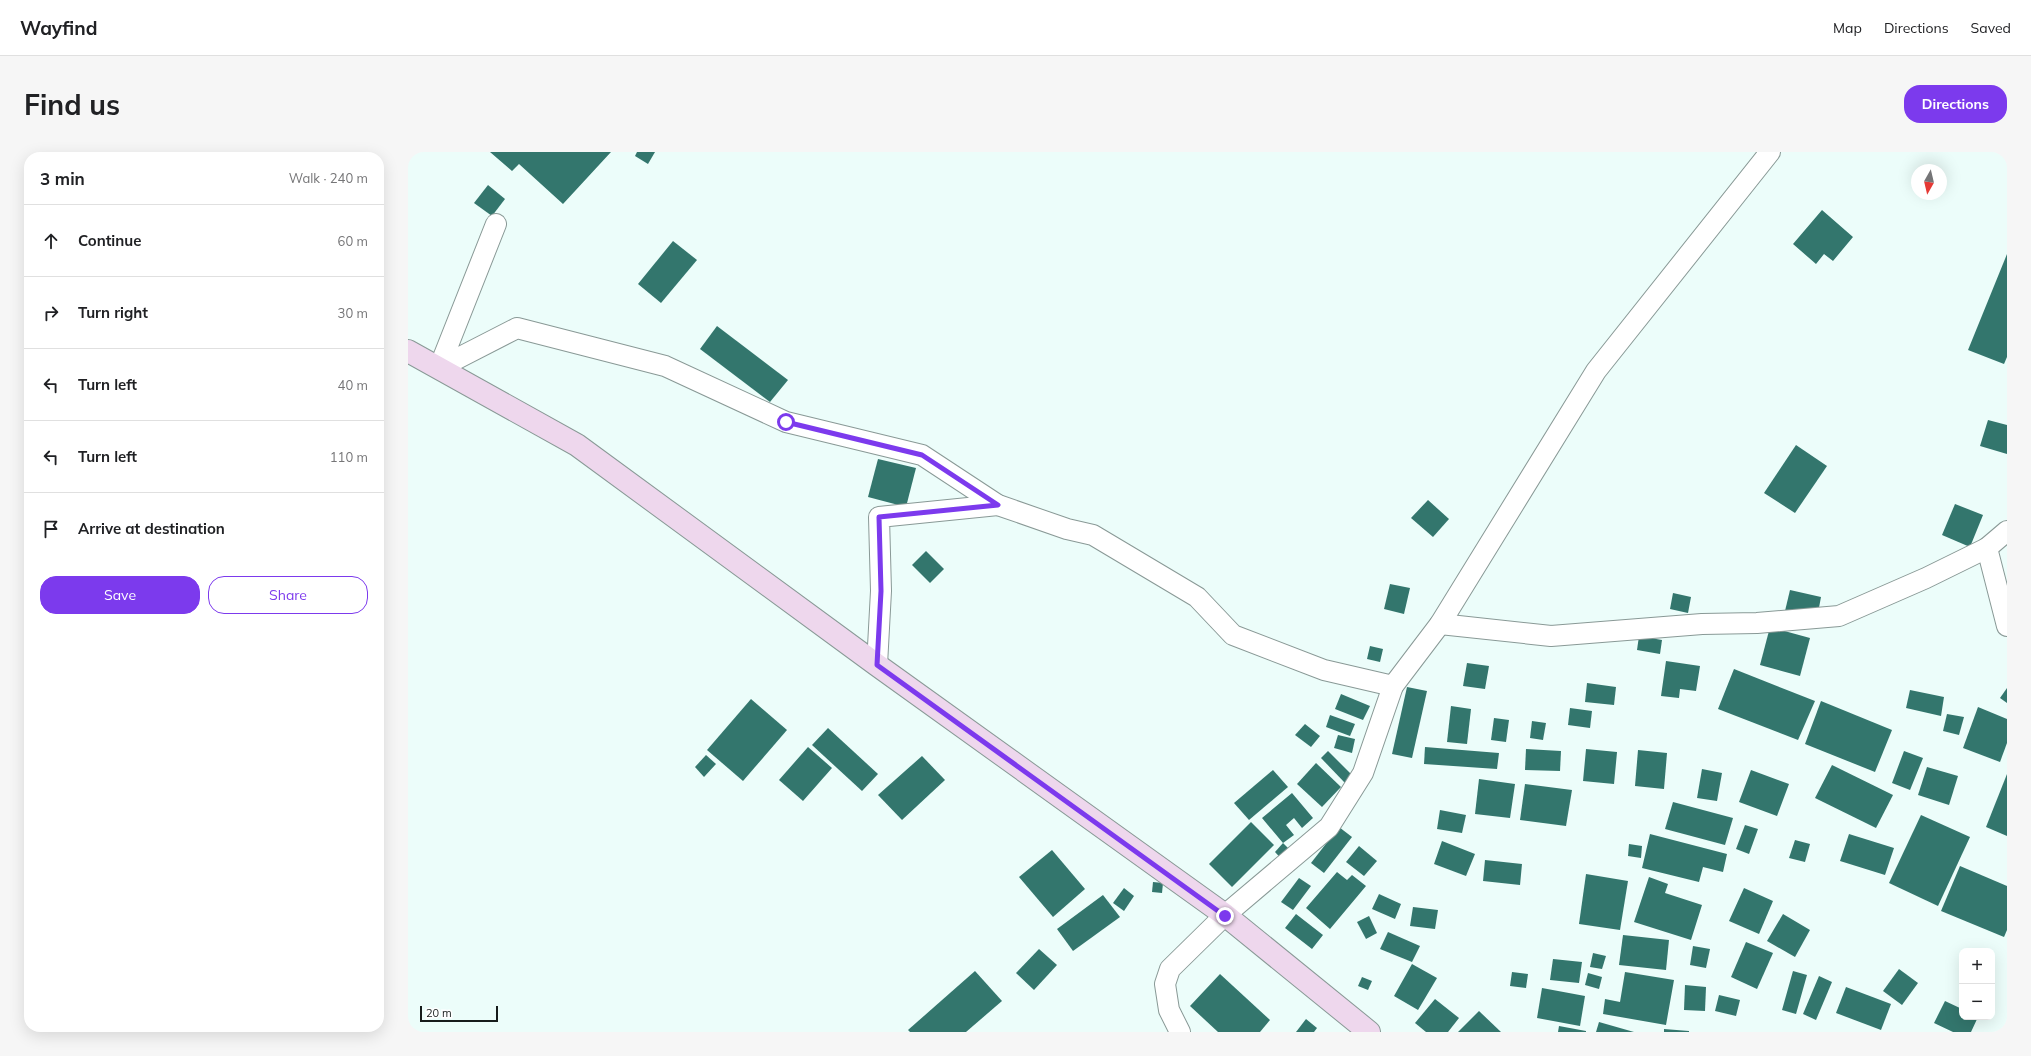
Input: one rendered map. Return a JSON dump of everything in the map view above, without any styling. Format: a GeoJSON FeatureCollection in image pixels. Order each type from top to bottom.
{"type":"FeatureCollection","features":[{"type":"Feature","properties":{"kind":"main road"},"geometry":{"type":"LineString","coordinates":[[408,351],[576,445],[877,665],[1225,916],[1369,1032]]}},
{"type":"Feature","properties":{"kind":"street"},"geometry":{"type":"LineString","coordinates":[[1180,1032],[1168,1004],[1165,984],[1170,970],[1225,916],[1329,827],[1363,773],[1394,686],[1440,624],[1596,371],[1770,152]]}},
{"type":"Feature","properties":{"kind":"street"},"geometry":{"type":"LineString","coordinates":[[439,368],[496,224]]}},
{"type":"Feature","properties":{"kind":"street"},"geometry":{"type":"LineString","coordinates":[[439,368],[517,328],[665,366],[786,422],[922,455],[998,505],[1067,529],[1093,535],[1197,597],[1233,635],[1324,670],[1394,686]]}},
{"type":"Feature","properties":{"kind":"street"},"geometry":{"type":"LineString","coordinates":[[877,665],[881,591],[879,517],[998,505]]}},
{"type":"Feature","properties":{"kind":"street"},"geometry":{"type":"LineString","coordinates":[[1440,624],[1551,636],[1702,624],[1757,623],[1839,616],[1926,578],[1987,548],[2007,531]]}},
{"type":"Feature","properties":{"kind":"street"},"geometry":{"type":"LineString","coordinates":[[1987,548],[2007,626]]}},
{"type":"Feature","properties":{"kind":"building"},"geometry":{"type":"Polygon","coordinates":[[[490,152],[611,152],[563,204],[519,164],[512,171],[490,152]]]}},
{"type":"Feature","properties":{"kind":"building"},"geometry":{"type":"Polygon","coordinates":[[[637,152],[655,152],[648,164],[635,156],[637,152]]]}},
{"type":"Feature","properties":{"kind":"building"},"geometry":{"type":"Polygon","coordinates":[[[488,185],[505,199],[492,216],[474,203],[488,185]]]}},
{"type":"Feature","properties":{"kind":"building"},"geometry":{"type":"Polygon","coordinates":[[[1822,210],[1853,237],[1833,261],[1824,254],[1816,264],[1793,244],[1822,210]]]}},
{"type":"Feature","properties":{"kind":"building"},"geometry":{"type":"Polygon","coordinates":[[[673,241],[697,260],[661,303],[638,284],[673,241]]]}},
{"type":"Feature","properties":{"kind":"building"},"geometry":{"type":"Polygon","coordinates":[[[2007,254],[2007,357],[2004,364],[1968,350],[2007,254]]]}},
{"type":"Feature","properties":{"kind":"building"},"geometry":{"type":"Polygon","coordinates":[[[717,326],[788,380],[770,402],[700,349],[717,326]]]}},
{"type":"Feature","properties":{"kind":"building"},"geometry":{"type":"Polygon","coordinates":[[[1988,420],[2007,425],[2007,454],[1980,446],[1988,420]]]}},
{"type":"Feature","properties":{"kind":"building"},"geometry":{"type":"Polygon","coordinates":[[[1796,445],[1827,466],[1795,513],[1764,493],[1796,445]]]}},
{"type":"Feature","properties":{"kind":"building"},"geometry":{"type":"Polygon","coordinates":[[[878,459],[916,468],[906,507],[868,497],[878,459]]]}},
{"type":"Feature","properties":{"kind":"building"},"geometry":{"type":"Polygon","coordinates":[[[1428,500],[1449,519],[1433,537],[1411,518],[1428,500]]]}},
{"type":"Feature","properties":{"kind":"building"},"geometry":{"type":"Polygon","coordinates":[[[1955,504],[1983,515],[1970,547],[1942,535],[1955,504]]]}},
{"type":"Feature","properties":{"kind":"building"},"geometry":{"type":"Polygon","coordinates":[[[926,551],[944,569],[930,583],[912,565],[926,551]]]}},
{"type":"Feature","properties":{"kind":"building"},"geometry":{"type":"Polygon","coordinates":[[[1390,584],[1410,588],[1404,614],[1384,609],[1390,584]]]}},
{"type":"Feature","properties":{"kind":"building"},"geometry":{"type":"Polygon","coordinates":[[[1790,590],[1821,597],[1817,618],[1785,611],[1790,590]]]}},
{"type":"Feature","properties":{"kind":"building"},"geometry":{"type":"Polygon","coordinates":[[[1673,593],[1691,597],[1688,613],[1670,609],[1673,593]]]}},
{"type":"Feature","properties":{"kind":"building"},"geometry":{"type":"Polygon","coordinates":[[[1770,627],[1810,638],[1800,676],[1760,665],[1770,627]]]}},
{"type":"Feature","properties":{"kind":"building"},"geometry":{"type":"Polygon","coordinates":[[[1639,636],[1662,640],[1660,654],[1637,650],[1639,636]]]}},
{"type":"Feature","properties":{"kind":"building"},"geometry":{"type":"Polygon","coordinates":[[[1370,646],[1383,649],[1380,662],[1367,659],[1370,646]]]}},
{"type":"Feature","properties":{"kind":"building"},"geometry":{"type":"Polygon","coordinates":[[[1666,661],[1700,666],[1696,691],[1680,689],[1679,698],[1661,696],[1666,661]]]}},
{"type":"Feature","properties":{"kind":"building"},"geometry":{"type":"Polygon","coordinates":[[[1467,663],[1489,666],[1485,689],[1463,686],[1467,663]]]}},
{"type":"Feature","properties":{"kind":"building"},"geometry":{"type":"Polygon","coordinates":[[[1734,669],[1815,701],[1798,740],[1718,709],[1734,669]]]}},
{"type":"Feature","properties":{"kind":"building"},"geometry":{"type":"Polygon","coordinates":[[[1587,683],[1616,687],[1614,705],[1585,702],[1587,683]]]}},
{"type":"Feature","properties":{"kind":"building"},"geometry":{"type":"Polygon","coordinates":[[[1407,687],[1427,691],[1412,758],[1392,754],[1407,687]]]}},
{"type":"Feature","properties":{"kind":"building"},"geometry":{"type":"Polygon","coordinates":[[[2007,688],[2007,703],[2000,698],[2007,688]]]}},
{"type":"Feature","properties":{"kind":"building"},"geometry":{"type":"Polygon","coordinates":[[[1910,690],[1944,697],[1941,716],[1906,708],[1910,690]]]}},
{"type":"Feature","properties":{"kind":"building"},"geometry":{"type":"Polygon","coordinates":[[[1341,694],[1370,706],[1363,720],[1335,709],[1341,694]]]}},
{"type":"Feature","properties":{"kind":"building"},"geometry":{"type":"Polygon","coordinates":[[[751,699],[787,730],[743,781],[707,750],[751,699]]]}},
{"type":"Feature","properties":{"kind":"building"},"geometry":{"type":"Polygon","coordinates":[[[1821,701],[1892,730],[1875,772],[1805,744],[1821,701]]]}},
{"type":"Feature","properties":{"kind":"building"},"geometry":{"type":"Polygon","coordinates":[[[1451,706],[1471,709],[1467,744],[1447,742],[1451,706]]]}},
{"type":"Feature","properties":{"kind":"building"},"geometry":{"type":"Polygon","coordinates":[[[1978,707],[2007,719],[2007,743],[2000,762],[1963,748],[1978,707]]]}},
{"type":"Feature","properties":{"kind":"building"},"geometry":{"type":"Polygon","coordinates":[[[1570,708],[1592,711],[1590,728],[1568,725],[1570,708]]]}},
{"type":"Feature","properties":{"kind":"building"},"geometry":{"type":"Polygon","coordinates":[[[1947,714],[1964,717],[1959,735],[1943,731],[1947,714]]]}},
{"type":"Feature","properties":{"kind":"building"},"geometry":{"type":"Polygon","coordinates":[[[1330,715],[1355,724],[1350,736],[1326,727],[1330,715]]]}},
{"type":"Feature","properties":{"kind":"building"},"geometry":{"type":"Polygon","coordinates":[[[1494,718],[1509,720],[1506,742],[1491,740],[1494,718]]]}},
{"type":"Feature","properties":{"kind":"building"},"geometry":{"type":"Polygon","coordinates":[[[1532,721],[1546,723],[1543,740],[1530,738],[1532,721]]]}},
{"type":"Feature","properties":{"kind":"building"},"geometry":{"type":"Polygon","coordinates":[[[1305,724],[1320,736],[1311,747],[1295,735],[1305,724]]]}},
{"type":"Feature","properties":{"kind":"building"},"geometry":{"type":"Polygon","coordinates":[[[828,728],[878,774],[862,791],[812,745],[828,728]]]}},
{"type":"Feature","properties":{"kind":"building"},"geometry":{"type":"Polygon","coordinates":[[[1338,735],[1355,739],[1352,753],[1334,748],[1338,735]]]}},
{"type":"Feature","properties":{"kind":"building"},"geometry":{"type":"Polygon","coordinates":[[[808,747],[832,768],[803,801],[779,780],[808,747]]]}},
{"type":"Feature","properties":{"kind":"building"},"geometry":{"type":"Polygon","coordinates":[[[1425,747],[1499,753],[1497,769],[1424,764],[1425,747]]]}},
{"type":"Feature","properties":{"kind":"building"},"geometry":{"type":"Polygon","coordinates":[[[1526,749],[1561,751],[1560,771],[1525,770],[1526,749]]]}},
{"type":"Feature","properties":{"kind":"building"},"geometry":{"type":"Polygon","coordinates":[[[1586,749],[1617,752],[1614,784],[1583,781],[1586,749]]]}},
{"type":"Feature","properties":{"kind":"building"},"geometry":{"type":"Polygon","coordinates":[[[1638,750],[1667,753],[1664,789],[1635,786],[1638,750]]]}},
{"type":"Feature","properties":{"kind":"building"},"geometry":{"type":"Polygon","coordinates":[[[1328,751],[1352,775],[1345,783],[1321,758],[1328,751]]]}},
{"type":"Feature","properties":{"kind":"building"},"geometry":{"type":"Polygon","coordinates":[[[1904,751],[1923,758],[1910,790],[1892,783],[1904,751]]]}},
{"type":"Feature","properties":{"kind":"building"},"geometry":{"type":"Polygon","coordinates":[[[706,755],[716,764],[704,777],[695,767],[706,755]]]}},
{"type":"Feature","properties":{"kind":"building"},"geometry":{"type":"Polygon","coordinates":[[[922,756],[945,780],[902,820],[878,795],[922,756]]]}},
{"type":"Feature","properties":{"kind":"building"},"geometry":{"type":"Polygon","coordinates":[[[1316,763],[1341,787],[1322,807],[1297,784],[1316,763]]]}},
{"type":"Feature","properties":{"kind":"building"},"geometry":{"type":"Polygon","coordinates":[[[1832,765],[1893,795],[1876,828],[1815,798],[1832,765]]]}},
{"type":"Feature","properties":{"kind":"building"},"geometry":{"type":"Polygon","coordinates":[[[1927,767],[1958,776],[1949,805],[1918,795],[1927,767]]]}},
{"type":"Feature","properties":{"kind":"building"},"geometry":{"type":"Polygon","coordinates":[[[1702,769],[1722,773],[1717,801],[1697,798],[1702,769]]]}},
{"type":"Feature","properties":{"kind":"building"},"geometry":{"type":"Polygon","coordinates":[[[1273,770],[1288,787],[1249,820],[1234,803],[1273,770]]]}},
{"type":"Feature","properties":{"kind":"building"},"geometry":{"type":"Polygon","coordinates":[[[1751,770],[1789,784],[1777,816],[1739,802],[1751,770]]]}},
{"type":"Feature","properties":{"kind":"building"},"geometry":{"type":"Polygon","coordinates":[[[2007,774],[2007,836],[1986,827],[2007,774]]]}},
{"type":"Feature","properties":{"kind":"building"},"geometry":{"type":"Polygon","coordinates":[[[1479,779],[1515,784],[1510,818],[1475,814],[1479,779]]]}},
{"type":"Feature","properties":{"kind":"building"},"geometry":{"type":"Polygon","coordinates":[[[1525,784],[1572,790],[1566,826],[1520,820],[1525,784]]]}},
{"type":"Feature","properties":{"kind":"building"},"geometry":{"type":"Polygon","coordinates":[[[1292,793],[1313,818],[1302,828],[1294,818],[1286,825],[1294,835],[1283,843],[1262,818],[1292,793]]]}},
{"type":"Feature","properties":{"kind":"building"},"geometry":{"type":"Polygon","coordinates":[[[1673,802],[1733,818],[1725,845],[1665,829],[1673,802]]]}},
{"type":"Feature","properties":{"kind":"building"},"geometry":{"type":"Polygon","coordinates":[[[1440,810],[1466,815],[1462,833],[1437,829],[1440,810]]]}},
{"type":"Feature","properties":{"kind":"building"},"geometry":{"type":"Polygon","coordinates":[[[1921,815],[1970,837],[1938,906],[1889,883],[1921,815]]]}},
{"type":"Feature","properties":{"kind":"building"},"geometry":{"type":"Polygon","coordinates":[[[1251,822],[1274,845],[1232,887],[1209,864],[1251,822]]]}},
{"type":"Feature","properties":{"kind":"building"},"geometry":{"type":"Polygon","coordinates":[[[1745,825],[1758,829],[1749,854],[1736,849],[1745,825]]]}},
{"type":"Feature","properties":{"kind":"building"},"geometry":{"type":"Polygon","coordinates":[[[1339,827],[1352,837],[1324,873],[1311,863],[1339,827]]]}},
{"type":"Feature","properties":{"kind":"building"},"geometry":{"type":"Polygon","coordinates":[[[1650,834],[1727,854],[1723,872],[1703,867],[1699,882],[1642,868],[1650,834]]]}},
{"type":"Feature","properties":{"kind":"building"},"geometry":{"type":"Polygon","coordinates":[[[1849,834],[1894,848],[1885,875],[1840,861],[1849,834]]]}},
{"type":"Feature","properties":{"kind":"building"},"geometry":{"type":"Polygon","coordinates":[[[1795,840],[1810,844],[1805,862],[1789,858],[1795,840]]]}},
{"type":"Feature","properties":{"kind":"building"},"geometry":{"type":"Polygon","coordinates":[[[1442,841],[1475,854],[1466,876],[1434,864],[1442,841]]]}},
{"type":"Feature","properties":{"kind":"building"},"geometry":{"type":"Polygon","coordinates":[[[1283,843],[1294,854],[1285,863],[1275,852],[1283,843]]]}},
{"type":"Feature","properties":{"kind":"building"},"geometry":{"type":"Polygon","coordinates":[[[1629,844],[1642,846],[1641,858],[1628,856],[1629,844]]]}},
{"type":"Feature","properties":{"kind":"building"},"geometry":{"type":"Polygon","coordinates":[[[1359,846],[1377,861],[1364,876],[1346,862],[1359,846]]]}},
{"type":"Feature","properties":{"kind":"building"},"geometry":{"type":"Polygon","coordinates":[[[1052,850],[1085,889],[1053,917],[1019,877],[1052,850]]]}},
{"type":"Feature","properties":{"kind":"building"},"geometry":{"type":"Polygon","coordinates":[[[1485,860],[1522,864],[1520,885],[1483,881],[1485,860]]]}},
{"type":"Feature","properties":{"kind":"building"},"geometry":{"type":"Polygon","coordinates":[[[1960,866],[2007,886],[2007,930],[2004,937],[1941,911],[1960,866]]]}},
{"type":"Feature","properties":{"kind":"building"},"geometry":{"type":"Polygon","coordinates":[[[1337,872],[1347,880],[1352,875],[1366,886],[1330,929],[1306,908],[1337,872]]]}},
{"type":"Feature","properties":{"kind":"building"},"geometry":{"type":"Polygon","coordinates":[[[1586,874],[1628,881],[1620,930],[1579,924],[1586,874]]]}},
{"type":"Feature","properties":{"kind":"building"},"geometry":{"type":"Polygon","coordinates":[[[1649,877],[1668,884],[1665,893],[1702,905],[1691,940],[1634,922],[1649,877]]]}},
{"type":"Feature","properties":{"kind":"building"},"geometry":{"type":"Polygon","coordinates":[[[1299,878],[1311,886],[1293,910],[1281,902],[1299,878]]]}},
{"type":"Feature","properties":{"kind":"building"},"geometry":{"type":"Polygon","coordinates":[[[1153,882],[1163,883],[1162,893],[1152,892],[1153,882]]]}},
{"type":"Feature","properties":{"kind":"building"},"geometry":{"type":"Polygon","coordinates":[[[1124,888],[1134,896],[1124,911],[1113,903],[1124,888]]]}},
{"type":"Feature","properties":{"kind":"building"},"geometry":{"type":"Polygon","coordinates":[[[1744,888],[1773,901],[1759,934],[1729,921],[1744,888]]]}},
{"type":"Feature","properties":{"kind":"building"},"geometry":{"type":"Polygon","coordinates":[[[1379,894],[1401,904],[1395,919],[1372,909],[1379,894]]]}},
{"type":"Feature","properties":{"kind":"building"},"geometry":{"type":"Polygon","coordinates":[[[1103,895],[1120,917],[1073,951],[1057,929],[1103,895]]]}},
{"type":"Feature","properties":{"kind":"building"},"geometry":{"type":"Polygon","coordinates":[[[1413,907],[1438,910],[1435,929],[1410,926],[1413,907]]]}},
{"type":"Feature","properties":{"kind":"building"},"geometry":{"type":"Polygon","coordinates":[[[1296,914],[1323,935],[1312,949],[1285,928],[1296,914]]]}},
{"type":"Feature","properties":{"kind":"building"},"geometry":{"type":"Polygon","coordinates":[[[1783,914],[1810,930],[1795,957],[1767,941],[1783,914]]]}},
{"type":"Feature","properties":{"kind":"building"},"geometry":{"type":"Polygon","coordinates":[[[1369,916],[1377,933],[1366,939],[1357,922],[1369,916]]]}},
{"type":"Feature","properties":{"kind":"building"},"geometry":{"type":"Polygon","coordinates":[[[1388,932],[1420,946],[1412,962],[1380,949],[1388,932]]]}},
{"type":"Feature","properties":{"kind":"building"},"geometry":{"type":"Polygon","coordinates":[[[1623,935],[1669,940],[1666,970],[1619,965],[1623,935]]]}},
{"type":"Feature","properties":{"kind":"building"},"geometry":{"type":"Polygon","coordinates":[[[1746,942],[1773,953],[1757,989],[1731,977],[1746,942]]]}},
{"type":"Feature","properties":{"kind":"building"},"geometry":{"type":"Polygon","coordinates":[[[1693,946],[1710,949],[1706,968],[1690,965],[1693,946]]]}},
{"type":"Feature","properties":{"kind":"building"},"geometry":{"type":"Polygon","coordinates":[[[1039,949],[1057,965],[1034,990],[1016,973],[1039,949]]]}},
{"type":"Feature","properties":{"kind":"building"},"geometry":{"type":"Polygon","coordinates":[[[1593,953],[1606,956],[1602,969],[1590,967],[1593,953]]]}},
{"type":"Feature","properties":{"kind":"building"},"geometry":{"type":"Polygon","coordinates":[[[1553,959],[1582,962],[1579,983],[1550,980],[1553,959]]]}},
{"type":"Feature","properties":{"kind":"building"},"geometry":{"type":"Polygon","coordinates":[[[1412,964],[1437,978],[1418,1010],[1394,996],[1412,964]]]}},
{"type":"Feature","properties":{"kind":"building"},"geometry":{"type":"Polygon","coordinates":[[[1899,969],[1918,983],[1902,1005],[1883,991],[1899,969]]]}},
{"type":"Feature","properties":{"kind":"building"},"geometry":{"type":"Polygon","coordinates":[[[975,971],[1002,1001],[966,1032],[910,1032],[908,1030],[975,971]]]}},
{"type":"Feature","properties":{"kind":"building"},"geometry":{"type":"Polygon","coordinates":[[[1793,971],[1807,975],[1796,1014],[1782,1010],[1793,971]]]}},
{"type":"Feature","properties":{"kind":"building"},"geometry":{"type":"Polygon","coordinates":[[[1512,972],[1528,974],[1526,988],[1510,986],[1512,972]]]}},
{"type":"Feature","properties":{"kind":"building"},"geometry":{"type":"Polygon","coordinates":[[[1625,972],[1674,980],[1666,1025],[1603,1014],[1605,999],[1620,1002],[1625,972]]]}},
{"type":"Feature","properties":{"kind":"building"},"geometry":{"type":"Polygon","coordinates":[[[1588,973],[1602,977],[1599,989],[1585,985],[1588,973]]]}},
{"type":"Feature","properties":{"kind":"building"},"geometry":{"type":"Polygon","coordinates":[[[1220,974],[1270,1020],[1260,1032],[1218,1032],[1190,1006],[1220,974]]]}},
{"type":"Feature","properties":{"kind":"building"},"geometry":{"type":"Polygon","coordinates":[[[1819,976],[1832,982],[1816,1020],[1803,1014],[1819,976]]]}},
{"type":"Feature","properties":{"kind":"building"},"geometry":{"type":"Polygon","coordinates":[[[1362,977],[1372,981],[1368,990],[1358,986],[1362,977]]]}},
{"type":"Feature","properties":{"kind":"building"},"geometry":{"type":"Polygon","coordinates":[[[1685,985],[1706,987],[1705,1011],[1684,1010],[1685,985]]]}},
{"type":"Feature","properties":{"kind":"building"},"geometry":{"type":"Polygon","coordinates":[[[1846,987],[1891,1004],[1881,1030],[1836,1013],[1846,987]]]}},
{"type":"Feature","properties":{"kind":"building"},"geometry":{"type":"Polygon","coordinates":[[[1542,988],[1585,996],[1580,1026],[1537,1018],[1542,988]]]}},
{"type":"Feature","properties":{"kind":"building"},"geometry":{"type":"Polygon","coordinates":[[[1719,995],[1740,1000],[1736,1016],[1715,1011],[1719,995]]]}},
{"type":"Feature","properties":{"kind":"building"},"geometry":{"type":"Polygon","coordinates":[[[1435,999],[1459,1018],[1448,1032],[1426,1032],[1415,1023],[1435,999]]]}},
{"type":"Feature","properties":{"kind":"building"},"geometry":{"type":"Polygon","coordinates":[[[1945,1001],[1959,1008],[1959,1020],[1977,1020],[1971,1032],[1953,1032],[1934,1023],[1945,1001]]]}},
{"type":"Feature","properties":{"kind":"building"},"geometry":{"type":"Polygon","coordinates":[[[1479,1011],[1501,1032],[1458,1032],[1479,1011]]]}},
{"type":"Feature","properties":{"kind":"building"},"geometry":{"type":"Polygon","coordinates":[[[1306,1019],[1317,1028],[1314,1032],[1296,1032],[1306,1019]]]}},
{"type":"Feature","properties":{"kind":"building"},"geometry":{"type":"Polygon","coordinates":[[[1599,1022],[1634,1032],[1596,1032],[1599,1022]]]}},
{"type":"Feature","properties":{"kind":"building"},"geometry":{"type":"Polygon","coordinates":[[[1559,1026],[1586,1031],[1586,1032],[1558,1032],[1559,1026]]]}},
{"type":"Feature","properties":{"kind":"building"},"geometry":{"type":"Polygon","coordinates":[[[1664,1029],[1689,1031],[1689,1032],[1664,1032],[1664,1029]]]}},
{"type":"Feature","properties":{"kind":"route"},"geometry":{"type":"LineString","coordinates":[[786,422],[922,455],[998,505],[879,517],[881,591],[877,665],[1225,916]]}}]}
